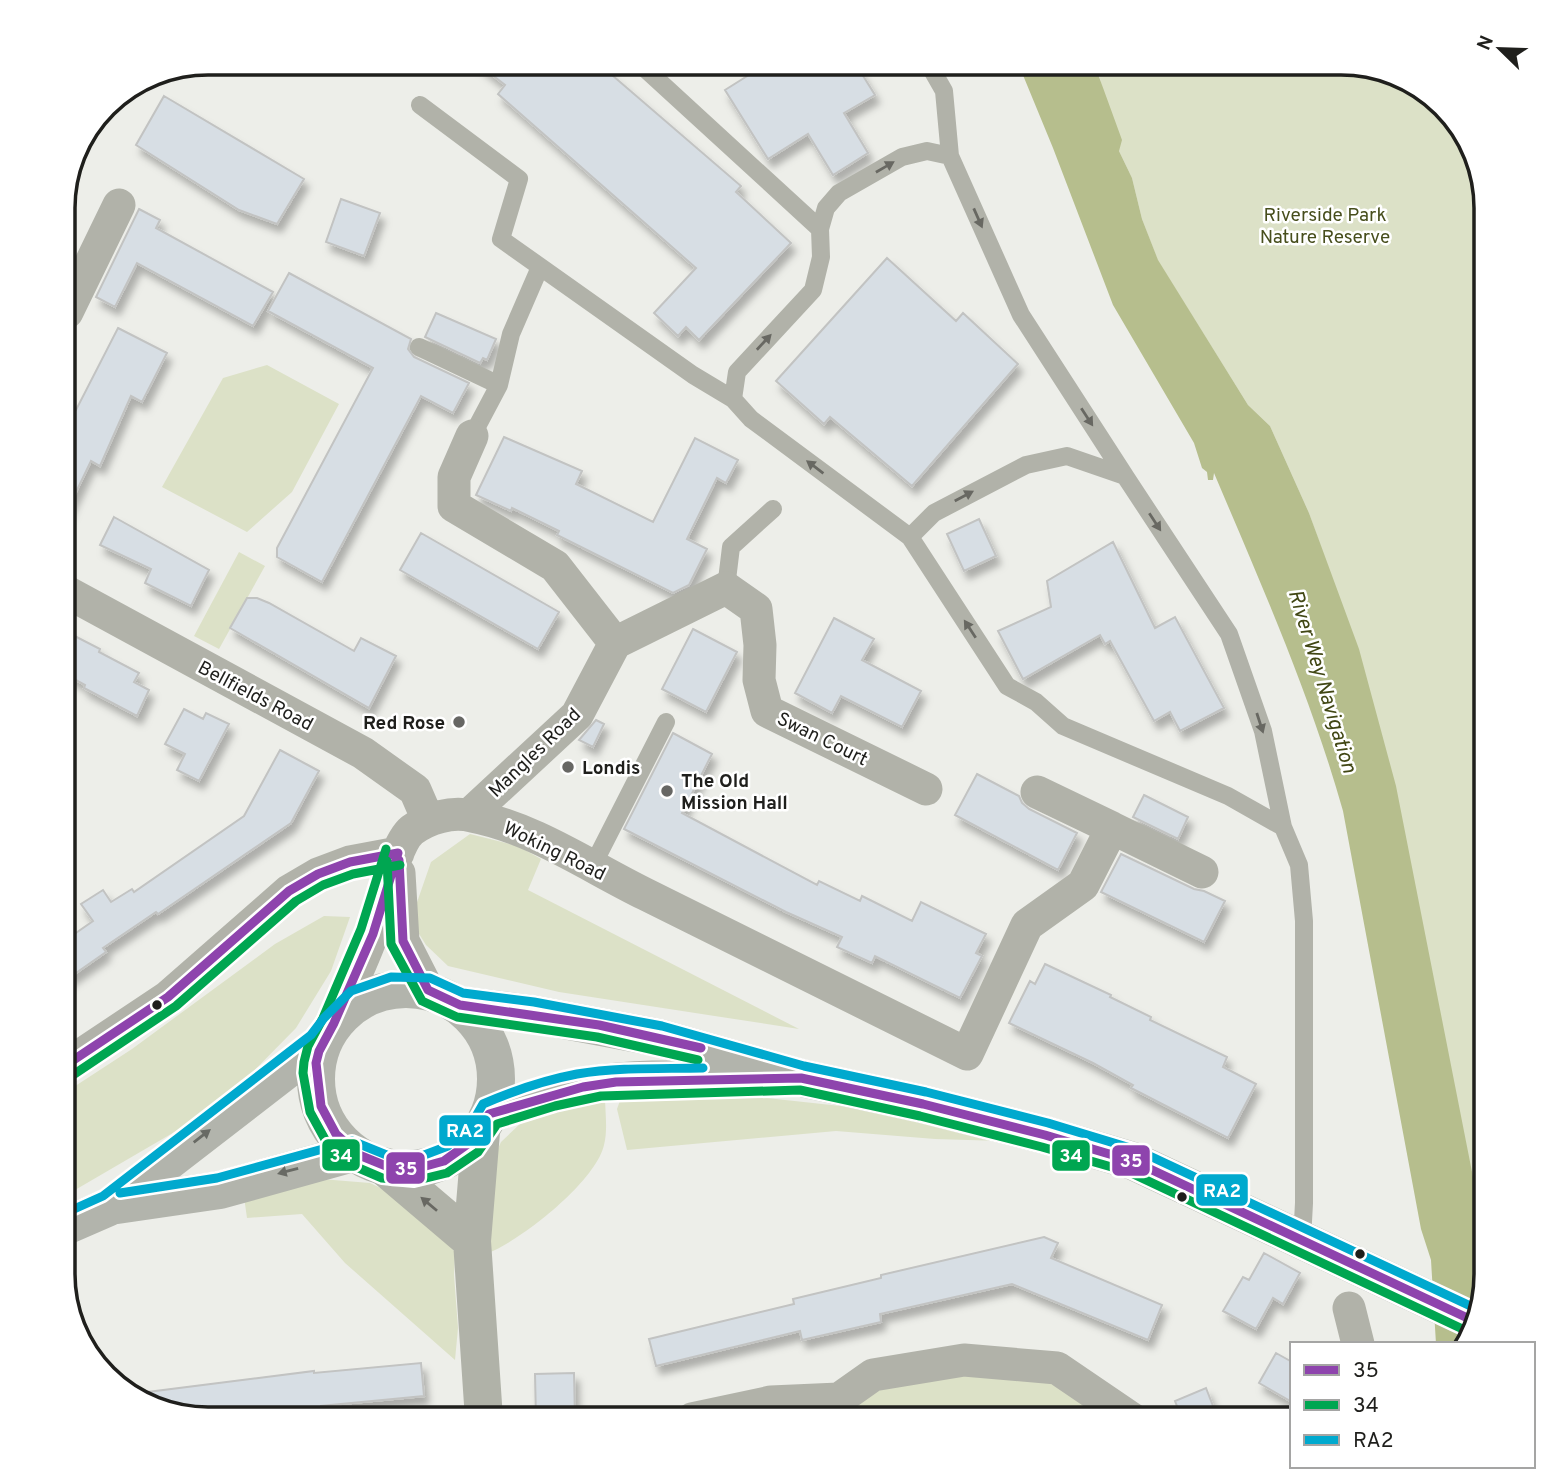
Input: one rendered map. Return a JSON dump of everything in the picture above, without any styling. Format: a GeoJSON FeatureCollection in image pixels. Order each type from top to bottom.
{"type":"FeatureCollection","features":[{"type":"Feature","properties":{"kind":"main road"},"geometry":{"type":"LineString","coordinates":[[76,1221],[109,1206],[326,1035],[359,1001],[392,989],[660,1038],[802,1078],[923,1104],[1045,1135],[1133,1161],[1467,1317]]}},
{"type":"Feature","properties":{"kind":"main road"},"geometry":{"type":"LineString","coordinates":[[444,997],[484,1030],[497,1064],[495,1088],[485,1123]]}},
{"type":"Feature","properties":{"kind":"main road"},"geometry":{"type":"LineString","coordinates":[[326,1035],[315,1069],[316,1094],[329,1127],[370,1161]]}},
{"type":"Feature","properties":{"kind":"main road"},"geometry":{"type":"LineString","coordinates":[[109,1206],[220,1190],[370,1161],[421,1169],[455,1157],[485,1123],[559,1091],[587,1085],[802,1078]]}},
{"type":"Feature","properties":{"kind":"street"},"geometry":{"type":"LineString","coordinates":[[76,292],[119,205]]}},
{"type":"Feature","properties":{"kind":"street"},"geometry":{"type":"LineString","coordinates":[[472,436],[454,477],[454,506],[555,566],[615,643],[726,588]]}},
{"type":"Feature","properties":{"kind":"street","name":"Swan Court"},"geometry":{"type":"LineString","coordinates":[[726,588],[756,609],[761,645],[759,680],[767,711],[926,789]]}},
{"type":"Feature","properties":{"kind":"street","name":"Bellfields Road"},"geometry":{"type":"LineString","coordinates":[[76,597],[363,753],[415,790],[428,820]]}},
{"type":"Feature","properties":{"kind":"street","name":"Mangles Road"},"geometry":{"type":"LineString","coordinates":[[469,815],[577,715],[615,643]]}},
{"type":"Feature","properties":{"kind":"street"},"geometry":{"type":"LineString","coordinates":[[1037,792],[1202,872]]}},
{"type":"Feature","properties":{"kind":"street","name":"Woking Road"},"geometry":{"type":"LineString","coordinates":[[428,820],[454,814],[509,825],[967,1054],[1027,925],[1083,885],[1112,828]]}},
{"type":"Feature","properties":{"kind":"street"},"geometry":{"type":"LineString","coordinates":[[326,1035],[370,941],[398,853],[409,832],[428,820]]}},
{"type":"Feature","properties":{"kind":"street"},"geometry":{"type":"LineString","coordinates":[[398,853],[403,941],[444,997]]}},
{"type":"Feature","properties":{"kind":"street"},"geometry":{"type":"LineString","coordinates":[[76,1057],[168,998],[289,891],[318,874],[350,862],[398,853]]}},
{"type":"Feature","properties":{"kind":"street"},"geometry":{"type":"LineString","coordinates":[[483,1407],[472,1241],[485,1123]]}},
{"type":"Feature","properties":{"kind":"street"},"geometry":{"type":"LineString","coordinates":[[370,1161],[472,1241]]}},
{"type":"Feature","properties":{"kind":"street"},"geometry":{"type":"LineString","coordinates":[[1349,1308],[1358,1342]]}},
{"type":"Feature","properties":{"kind":"street"},"geometry":{"type":"LineString","coordinates":[[843,1407],[873,1375],[964,1360],[1057,1368],[1114,1407]]}},
{"type":"Feature","properties":{"kind":"street"},"geometry":{"type":"LineString","coordinates":[[748,1407],[771,1402],[821,1407]]}},
{"type":"Feature","properties":{"kind":"lane"},"geometry":{"type":"LineString","coordinates":[[652,75],[820,229]]}},
{"type":"Feature","properties":{"kind":"lane"},"geometry":{"type":"LineString","coordinates":[[935,75],[944,91],[950,156],[1021,315],[1229,634],[1263,731],[1283,827],[1300,865],[1304,921],[1302,1240]]}},
{"type":"Feature","properties":{"kind":"lane"},"geometry":{"type":"LineString","coordinates":[[420,105],[519,178],[501,240],[693,375],[733,399],[751,419],[910,537],[1007,686],[1036,702],[1063,726],[1228,796],[1283,827]]}},
{"type":"Feature","properties":{"kind":"lane"},"geometry":{"type":"LineString","coordinates":[[733,399],[737,372],[813,290],[821,257],[820,229],[826,208],[839,193],[902,157],[927,151],[950,156]]}},
{"type":"Feature","properties":{"kind":"lane"},"geometry":{"type":"LineString","coordinates":[[472,436],[499,385],[511,334],[540,267]]}},
{"type":"Feature","properties":{"kind":"lane"},"geometry":{"type":"LineString","coordinates":[[419,347],[499,385]]}},
{"type":"Feature","properties":{"kind":"lane"},"geometry":{"type":"LineString","coordinates":[[910,537],[934,513],[1026,466],[1067,456],[1125,476]]}},
{"type":"Feature","properties":{"kind":"lane"},"geometry":{"type":"LineString","coordinates":[[726,588],[731,547],[773,509]]}},
{"type":"Feature","properties":{"kind":"lane"},"geometry":{"type":"LineString","coordinates":[[593,867],[666,722]]}},
{"type":"Feature","properties":{"kind":"green space","name":"Riverside Park Nature Reserve"},"geometry":{"type":"Polygon","coordinates":[[[1099,75],[1341,75],[1383,82],[1415,98],[1446,127],[1464,157],[1473,191],[1474,1182],[1339,598],[1309,513],[1270,426],[1248,405],[1158,261],[1142,219],[1132,178],[1119,151],[1099,75]]]}},
{"type":"Feature","properties":{"kind":"green space"},"geometry":{"type":"Polygon","coordinates":[[[267,365],[339,404],[292,492],[247,532],[162,487],[223,378],[267,365]]]}},
{"type":"Feature","properties":{"kind":"green space"},"geometry":{"type":"Polygon","coordinates":[[[239,552],[265,566],[219,649],[194,636],[239,552]]]}},
{"type":"Feature","properties":{"kind":"green space"},"geometry":{"type":"Polygon","coordinates":[[[470,834],[518,846],[541,859],[528,890],[799,1029],[559,992],[448,966],[426,945],[416,929],[414,911],[431,862],[470,834]]]}},
{"type":"Feature","properties":{"kind":"green space"},"geometry":{"type":"Polygon","coordinates":[[[324,916],[350,917],[331,971],[296,1028],[235,1090],[183,1127],[76,1189],[76,1086],[132,1049],[275,944],[324,916]]]}},
{"type":"Feature","properties":{"kind":"green space"},"geometry":{"type":"Polygon","coordinates":[[[622,1095],[747,1096],[887,1111],[1002,1141],[836,1131],[627,1150],[617,1109],[622,1095]]]}},
{"type":"Feature","properties":{"kind":"green space"},"geometry":{"type":"Polygon","coordinates":[[[605,1096],[604,1145],[587,1175],[573,1192],[538,1223],[488,1253],[488,1170],[501,1142],[523,1121],[605,1096]]]}},
{"type":"Feature","properties":{"kind":"green space"},"geometry":{"type":"Polygon","coordinates":[[[321,1179],[370,1183],[408,1201],[442,1230],[455,1253],[458,1328],[455,1360],[345,1263],[302,1214],[247,1218],[244,1197],[321,1179]]]}},
{"type":"Feature","properties":{"kind":"green space"},"geometry":{"type":"Polygon","coordinates":[[[1053,1373],[1096,1407],[854,1407],[855,1401],[890,1378],[1053,1373]]]}},
{"type":"Feature","properties":{"kind":"water","name":"River Wey Navigation"},"geometry":{"type":"Polygon","coordinates":[[[1023,75],[1098,75],[1122,140],[1119,151],[1132,178],[1142,219],[1158,260],[1248,405],[1270,426],[1309,513],[1359,649],[1396,786],[1474,1182],[1473,1291],[1464,1325],[1454,1342],[1436,1342],[1431,1260],[1421,1229],[1343,811],[1316,724],[1214,473],[1213,480],[1208,480],[1194,443],[1113,305],[1023,75]]]}},
{"type":"Feature","properties":{"kind":"building"},"geometry":{"type":"Polygon","coordinates":[[[492,75],[612,75],[741,186],[736,192],[791,243],[699,340],[686,327],[678,336],[654,313],[696,268],[498,94],[505,85],[492,75]]]}},
{"type":"Feature","properties":{"kind":"building"},"geometry":{"type":"Polygon","coordinates":[[[749,75],[862,75],[875,95],[844,113],[868,153],[833,175],[808,134],[768,159],[725,90],[749,75]]]}},
{"type":"Feature","properties":{"kind":"building"},"geometry":{"type":"Polygon","coordinates":[[[164,96],[304,179],[277,224],[239,210],[136,145],[164,96]]]}},
{"type":"Feature","properties":{"kind":"building"},"geometry":{"type":"Polygon","coordinates":[[[341,199],[380,213],[364,256],[326,242],[341,199]]]}},
{"type":"Feature","properties":{"kind":"building"},"geometry":{"type":"Polygon","coordinates":[[[139,209],[160,220],[156,228],[273,292],[253,326],[137,263],[115,307],[96,297],[139,209]]]}},
{"type":"Feature","properties":{"kind":"building"},"geometry":{"type":"Polygon","coordinates":[[[887,258],[956,321],[963,313],[1018,364],[912,486],[830,417],[824,424],[776,381],[887,258]]]}},
{"type":"Feature","properties":{"kind":"building"},"geometry":{"type":"Polygon","coordinates":[[[289,273],[411,339],[408,349],[414,357],[469,383],[453,413],[421,396],[322,582],[277,557],[277,548],[373,368],[268,311],[289,273]]]}},
{"type":"Feature","properties":{"kind":"building"},"geometry":{"type":"Polygon","coordinates":[[[436,313],[496,339],[487,360],[483,358],[480,363],[425,337],[436,313]]]}},
{"type":"Feature","properties":{"kind":"building"},"geometry":{"type":"Polygon","coordinates":[[[118,328],[167,353],[142,402],[131,396],[100,466],[91,461],[76,492],[76,410],[118,328]]]}},
{"type":"Feature","properties":{"kind":"building"},"geometry":{"type":"Polygon","coordinates":[[[504,437],[582,471],[576,484],[653,522],[695,438],[738,460],[726,483],[717,478],[687,539],[707,549],[689,585],[673,593],[557,535],[559,531],[512,508],[511,511],[476,495],[504,437]]]}},
{"type":"Feature","properties":{"kind":"building"},"geometry":{"type":"Polygon","coordinates":[[[114,517],[209,570],[191,606],[145,583],[151,569],[100,545],[114,517]]]}},
{"type":"Feature","properties":{"kind":"building"},"geometry":{"type":"Polygon","coordinates":[[[979,519],[996,556],[964,571],[947,534],[979,519]]]}},
{"type":"Feature","properties":{"kind":"building"},"geometry":{"type":"Polygon","coordinates":[[[421,533],[559,612],[538,649],[400,570],[421,533]]]}},
{"type":"Feature","properties":{"kind":"building"},"geometry":{"type":"Polygon","coordinates":[[[1113,542],[1155,628],[1175,617],[1224,708],[1180,731],[1170,712],[1154,721],[1110,641],[1105,644],[1100,635],[1023,679],[998,631],[1051,607],[1047,581],[1113,542]]]}},
{"type":"Feature","properties":{"kind":"building"},"geometry":{"type":"Polygon","coordinates":[[[247,598],[257,598],[269,603],[354,651],[361,638],[396,656],[369,708],[230,628],[247,598]]]}},
{"type":"Feature","properties":{"kind":"building"},"geometry":{"type":"Polygon","coordinates":[[[834,618],[874,639],[862,660],[921,691],[902,727],[841,696],[832,713],[795,693],[834,618]]]}},
{"type":"Feature","properties":{"kind":"building"},"geometry":{"type":"Polygon","coordinates":[[[693,629],[737,652],[706,712],[662,689],[693,629]]]}},
{"type":"Feature","properties":{"kind":"building"},"geometry":{"type":"Polygon","coordinates":[[[76,637],[139,673],[134,682],[149,690],[137,716],[84,688],[85,685],[76,680],[76,637]]]}},
{"type":"Feature","properties":{"kind":"building"},"geometry":{"type":"Polygon","coordinates":[[[184,709],[203,719],[206,713],[229,724],[199,781],[177,770],[185,754],[165,744],[184,709]]]}},
{"type":"Feature","properties":{"kind":"building"},"geometry":{"type":"Polygon","coordinates":[[[596,720],[604,724],[593,747],[579,740],[596,720]]]}},
{"type":"Feature","properties":{"kind":"building"},"geometry":{"type":"Polygon","coordinates":[[[673,733],[712,754],[682,813],[817,885],[819,881],[860,901],[862,896],[912,921],[921,902],[986,934],[976,953],[982,956],[960,998],[875,956],[872,963],[837,947],[842,937],[786,912],[624,829],[673,733]]]}},
{"type":"Feature","properties":{"kind":"building"},"geometry":{"type":"Polygon","coordinates":[[[280,750],[319,771],[291,823],[158,914],[156,912],[103,948],[106,952],[76,973],[76,933],[93,921],[81,904],[103,890],[111,902],[132,889],[134,892],[244,816],[280,750]]]}},
{"type":"Feature","properties":{"kind":"building"},"geometry":{"type":"Polygon","coordinates":[[[977,774],[1019,796],[1029,809],[1077,833],[1058,870],[955,815],[977,774]]]}},
{"type":"Feature","properties":{"kind":"building"},"geometry":{"type":"Polygon","coordinates":[[[1144,795],[1188,817],[1178,839],[1133,817],[1144,795]]]}},
{"type":"Feature","properties":{"kind":"building"},"geometry":{"type":"Polygon","coordinates":[[[1121,854],[1225,901],[1204,942],[1101,892],[1121,854]]]}},
{"type":"Feature","properties":{"kind":"building"},"geometry":{"type":"Polygon","coordinates":[[[1045,964],[1111,995],[1110,997],[1151,1017],[1150,1020],[1227,1057],[1223,1067],[1256,1084],[1228,1138],[1131,1088],[1133,1085],[1093,1063],[1009,1023],[1030,981],[1035,984],[1045,964]]]}},
{"type":"Feature","properties":{"kind":"building"},"geometry":{"type":"Polygon","coordinates":[[[1044,1237],[1058,1243],[1051,1258],[1162,1305],[1148,1340],[1012,1284],[880,1314],[881,1322],[802,1340],[800,1331],[656,1366],[649,1339],[794,1304],[793,1299],[881,1278],[881,1275],[1044,1237]]]}},
{"type":"Feature","properties":{"kind":"building"},"geometry":{"type":"Polygon","coordinates":[[[1264,1253],[1300,1273],[1283,1304],[1273,1298],[1256,1329],[1223,1311],[1243,1277],[1249,1280],[1264,1253]]]}},
{"type":"Feature","properties":{"kind":"building"},"geometry":{"type":"Polygon","coordinates":[[[1276,1353],[1290,1361],[1290,1401],[1259,1383],[1276,1353]]]}},
{"type":"Feature","properties":{"kind":"building"},"geometry":{"type":"Polygon","coordinates":[[[421,1363],[424,1396],[321,1407],[208,1407],[174,1402],[148,1392],[314,1371],[421,1363]]]}},
{"type":"Feature","properties":{"kind":"building"},"geometry":{"type":"Polygon","coordinates":[[[574,1373],[575,1407],[536,1407],[535,1374],[574,1373]]]}},
{"type":"Feature","properties":{"kind":"building"},"geometry":{"type":"Polygon","coordinates":[[[1206,1388],[1213,1407],[1177,1407],[1175,1401],[1206,1388]]]}},
{"type":"Feature","properties":{"kind":"transit line","name":"34"},"geometry":{"type":"LineString","coordinates":[[386,849],[361,929],[323,1018],[308,1046],[304,1062],[303,1073],[310,1112],[327,1143],[354,1166],[382,1178],[414,1181],[447,1173],[478,1152],[497,1124],[555,1106],[601,1096],[800,1090],[920,1116],[1129,1172],[1462,1329]]}},
{"type":"Feature","properties":{"kind":"transit line","name":"35"},"geometry":{"type":"LineString","coordinates":[[398,853],[373,934],[319,1051],[316,1063],[321,1106],[336,1134],[359,1155],[386,1166],[415,1169],[444,1161],[469,1143],[489,1114],[583,1087],[616,1082],[801,1078],[923,1104],[1133,1161],[1466,1318]]}},
{"type":"Feature","properties":{"kind":"transit line","name":"35"},"geometry":{"type":"LineString","coordinates":[[76,1058],[168,997],[289,891],[318,874],[350,862],[398,853]]}},
{"type":"Feature","properties":{"kind":"transit line","name":"35"},"geometry":{"type":"LineString","coordinates":[[399,860],[403,941],[428,990],[460,1005],[599,1025],[701,1048]]}},
{"type":"Feature","properties":{"kind":"transit line","name":"34"},"geometry":{"type":"LineString","coordinates":[[387,861],[391,944],[422,1001],[457,1017],[597,1037],[698,1060]]}},
{"type":"Feature","properties":{"kind":"transit line","name":"34"},"geometry":{"type":"LineString","coordinates":[[76,1073],[176,1006],[296,901],[323,885],[353,874],[400,865]]}},
{"type":"Feature","properties":{"kind":"transit line","name":"RA2"},"geometry":{"type":"LineString","coordinates":[[76,1208],[103,1196],[311,1035],[351,991],[391,977],[430,978],[463,993],[534,1002],[662,1026],[804,1066],[926,1092],[1048,1123],[1137,1150],[1470,1306]]}},
{"type":"Feature","properties":{"kind":"transit line","name":"RA2"},"geometry":{"type":"LineString","coordinates":[[120,1193],[217,1178],[352,1141],[389,1156],[419,1157],[448,1146],[471,1125],[483,1104],[529,1086],[593,1072],[703,1068]]}},
{"type":"Feature","properties":{"kind":"place","name":"Red Rose"},"geometry":{"type":"Point","coordinates":[459,722]}},
{"type":"Feature","properties":{"kind":"place","name":"Londis"},"geometry":{"type":"Point","coordinates":[568,767]}},
{"type":"Feature","properties":{"kind":"place","name":"The Old Mission Hall"},"geometry":{"type":"Point","coordinates":[667,791]}}]}
